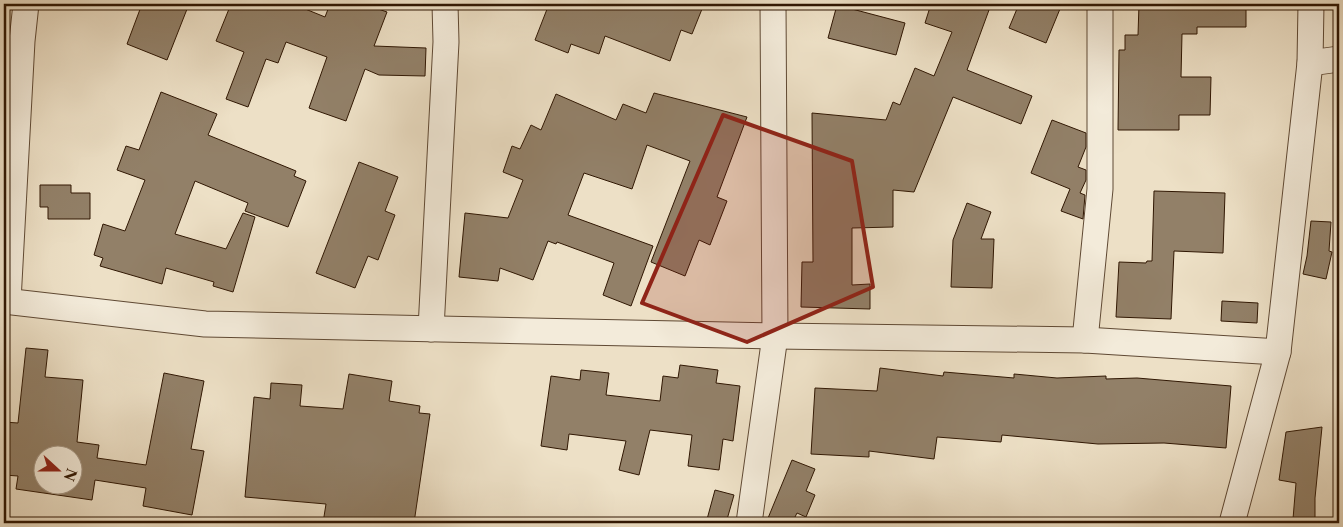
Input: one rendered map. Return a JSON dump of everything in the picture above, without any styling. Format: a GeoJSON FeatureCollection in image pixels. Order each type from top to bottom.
{"type":"FeatureCollection","features":[{"type":"Feature","properties":{"kind":"street"},"geometry":{"type":"LineString","coordinates":[[26,4],[22,41],[6,301],[205,324],[775,336],[1085,340],[1278,352]]}},
{"type":"Feature","properties":{"kind":"street"},"geometry":{"type":"LineString","coordinates":[[431,329],[446,42],[445,4]]}},
{"type":"Feature","properties":{"kind":"street"},"geometry":{"type":"LineString","coordinates":[[749,523],[775,336],[773,4]]}},
{"type":"Feature","properties":{"kind":"street"},"geometry":{"type":"LineString","coordinates":[[1085,340],[1100,188],[1100,4]]}},
{"type":"Feature","properties":{"kind":"street"},"geometry":{"type":"LineString","coordinates":[[1232,523],[1278,352],[1310,63],[1312,4]]}},
{"type":"Feature","properties":{"kind":"street"},"geometry":{"type":"LineString","coordinates":[[1310,63],[1339,59]]}},
{"type":"Feature","properties":{"kind":"highlighted area"},"geometry":{"type":"Polygon","coordinates":[[[723,115],[852,161],[873,287],[747,342],[642,303],[723,115]]]}},
{"type":"Feature","properties":{"kind":"building"},"geometry":{"type":"Polygon","coordinates":[[[142,4],[189,4],[167,60],[127,44],[142,4]]]}},
{"type":"Feature","properties":{"kind":"building"},"geometry":{"type":"Polygon","coordinates":[[[231,4],[293,4],[325,17],[330,4],[364,4],[387,12],[374,46],[426,48],[425,76],[379,75],[365,69],[346,121],[309,108],[327,57],[286,42],[278,63],[266,59],[248,107],[226,99],[244,52],[216,41],[231,4]]]}},
{"type":"Feature","properties":{"kind":"building"},"geometry":{"type":"Polygon","coordinates":[[[549,4],[704,4],[692,34],[681,30],[670,61],[605,36],[599,54],[571,44],[568,53],[535,40],[549,4]]]}},
{"type":"Feature","properties":{"kind":"building"},"geometry":{"type":"Polygon","coordinates":[[[931,4],[972,4],[989,10],[967,70],[1032,96],[1021,124],[953,97],[914,192],[893,190],[893,227],[852,228],[852,285],[870,284],[870,309],[801,307],[802,262],[813,262],[812,113],[886,120],[893,102],[900,105],[915,68],[934,76],[952,32],[925,23],[931,4]]]}},
{"type":"Feature","properties":{"kind":"building"},"geometry":{"type":"Polygon","coordinates":[[[1019,4],[1062,4],[1046,43],[1009,28],[1019,4]]]}},
{"type":"Feature","properties":{"kind":"building"},"geometry":{"type":"Polygon","coordinates":[[[1139,4],[1246,4],[1246,27],[1197,27],[1197,34],[1182,34],[1181,77],[1211,77],[1210,115],[1179,115],[1179,130],[1118,130],[1119,50],[1125,50],[1125,35],[1138,35],[1139,4]]]}},
{"type":"Feature","properties":{"kind":"building"},"geometry":{"type":"Polygon","coordinates":[[[837,5],[905,23],[896,55],[828,38],[837,5]]]}},
{"type":"Feature","properties":{"kind":"building"},"geometry":{"type":"Polygon","coordinates":[[[161,92],[217,114],[208,135],[296,171],[294,176],[306,181],[288,227],[245,211],[248,203],[195,181],[175,234],[226,249],[243,213],[255,217],[233,292],[213,286],[214,282],[166,268],[162,284],[100,266],[103,258],[94,255],[103,224],[125,231],[145,180],[117,170],[126,146],[139,150],[161,92]]]}},
{"type":"Feature","properties":{"kind":"building"},"geometry":{"type":"Polygon","coordinates":[[[654,93],[747,117],[717,197],[727,201],[710,245],[699,240],[685,276],[651,262],[690,161],[647,145],[632,189],[584,173],[568,215],[653,246],[631,306],[603,295],[614,263],[557,242],[556,244],[548,241],[533,280],[500,268],[498,281],[459,277],[465,213],[508,218],[523,180],[503,172],[512,146],[520,149],[531,125],[541,130],[556,94],[616,120],[623,104],[646,113],[654,93]]]}},
{"type":"Feature","properties":{"kind":"building"},"geometry":{"type":"Polygon","coordinates":[[[1052,120],[1086,133],[1086,147],[1078,167],[1086,170],[1086,180],[1080,193],[1085,195],[1083,219],[1061,211],[1070,189],[1031,173],[1052,120]]]}},
{"type":"Feature","properties":{"kind":"building"},"geometry":{"type":"Polygon","coordinates":[[[359,162],[398,177],[385,211],[395,215],[378,260],[368,256],[355,288],[316,273],[359,162]]]}},
{"type":"Feature","properties":{"kind":"building"},"geometry":{"type":"Polygon","coordinates":[[[40,185],[71,185],[71,193],[90,193],[90,219],[48,219],[48,207],[40,207],[40,185]]]}},
{"type":"Feature","properties":{"kind":"building"},"geometry":{"type":"Polygon","coordinates":[[[1154,191],[1225,193],[1223,253],[1174,251],[1171,319],[1116,317],[1119,262],[1146,263],[1147,261],[1152,261],[1154,191]]]}},
{"type":"Feature","properties":{"kind":"building"},"geometry":{"type":"Polygon","coordinates":[[[967,203],[991,212],[981,239],[994,239],[992,288],[951,287],[953,240],[967,203]]]}},
{"type":"Feature","properties":{"kind":"building"},"geometry":{"type":"Polygon","coordinates":[[[1311,221],[1331,222],[1329,251],[1332,252],[1326,279],[1303,274],[1311,221]]]}},
{"type":"Feature","properties":{"kind":"building"},"geometry":{"type":"Polygon","coordinates":[[[1222,301],[1258,303],[1257,323],[1221,321],[1222,301]]]}},
{"type":"Feature","properties":{"kind":"building"},"geometry":{"type":"Polygon","coordinates":[[[26,348],[48,350],[45,377],[83,380],[77,442],[99,445],[97,458],[146,465],[164,373],[204,381],[191,449],[204,451],[192,515],[143,506],[146,488],[95,480],[92,500],[51,494],[82,494],[82,444],[32,444],[32,491],[16,489],[18,476],[4,475],[4,422],[18,423],[26,348]]]}},
{"type":"Feature","properties":{"kind":"building"},"geometry":{"type":"Polygon","coordinates":[[[680,365],[718,370],[716,383],[740,386],[733,441],[723,439],[719,470],[688,466],[692,435],[650,430],[639,475],[619,470],[626,441],[569,434],[567,450],[541,446],[551,376],[580,380],[581,370],[609,373],[606,395],[660,401],[663,376],[678,378],[680,365]]]}},
{"type":"Feature","properties":{"kind":"building"},"geometry":{"type":"Polygon","coordinates":[[[880,368],[943,376],[944,372],[1014,378],[1014,374],[1057,378],[1106,376],[1106,379],[1137,378],[1231,386],[1226,448],[1164,443],[1098,444],[1002,435],[1001,442],[937,437],[934,459],[869,451],[869,457],[811,454],[815,388],[877,391],[880,368]]]}},
{"type":"Feature","properties":{"kind":"building"},"geometry":{"type":"Polygon","coordinates":[[[349,374],[392,381],[389,401],[420,406],[419,413],[430,414],[414,523],[323,523],[326,504],[245,497],[254,397],[270,399],[271,383],[302,385],[300,406],[343,409],[349,374]]]}},
{"type":"Feature","properties":{"kind":"building"},"geometry":{"type":"Polygon","coordinates":[[[1322,427],[1315,498],[1315,521],[1293,519],[1296,483],[1279,480],[1286,432],[1322,427]]]}},
{"type":"Feature","properties":{"kind":"building"},"geometry":{"type":"Polygon","coordinates":[[[792,460],[815,469],[806,491],[815,495],[806,517],[797,513],[792,523],[766,523],[792,460]]]}},
{"type":"Feature","properties":{"kind":"building"},"geometry":{"type":"Polygon","coordinates":[[[715,490],[734,495],[726,523],[706,523],[715,490]]]}}]}
